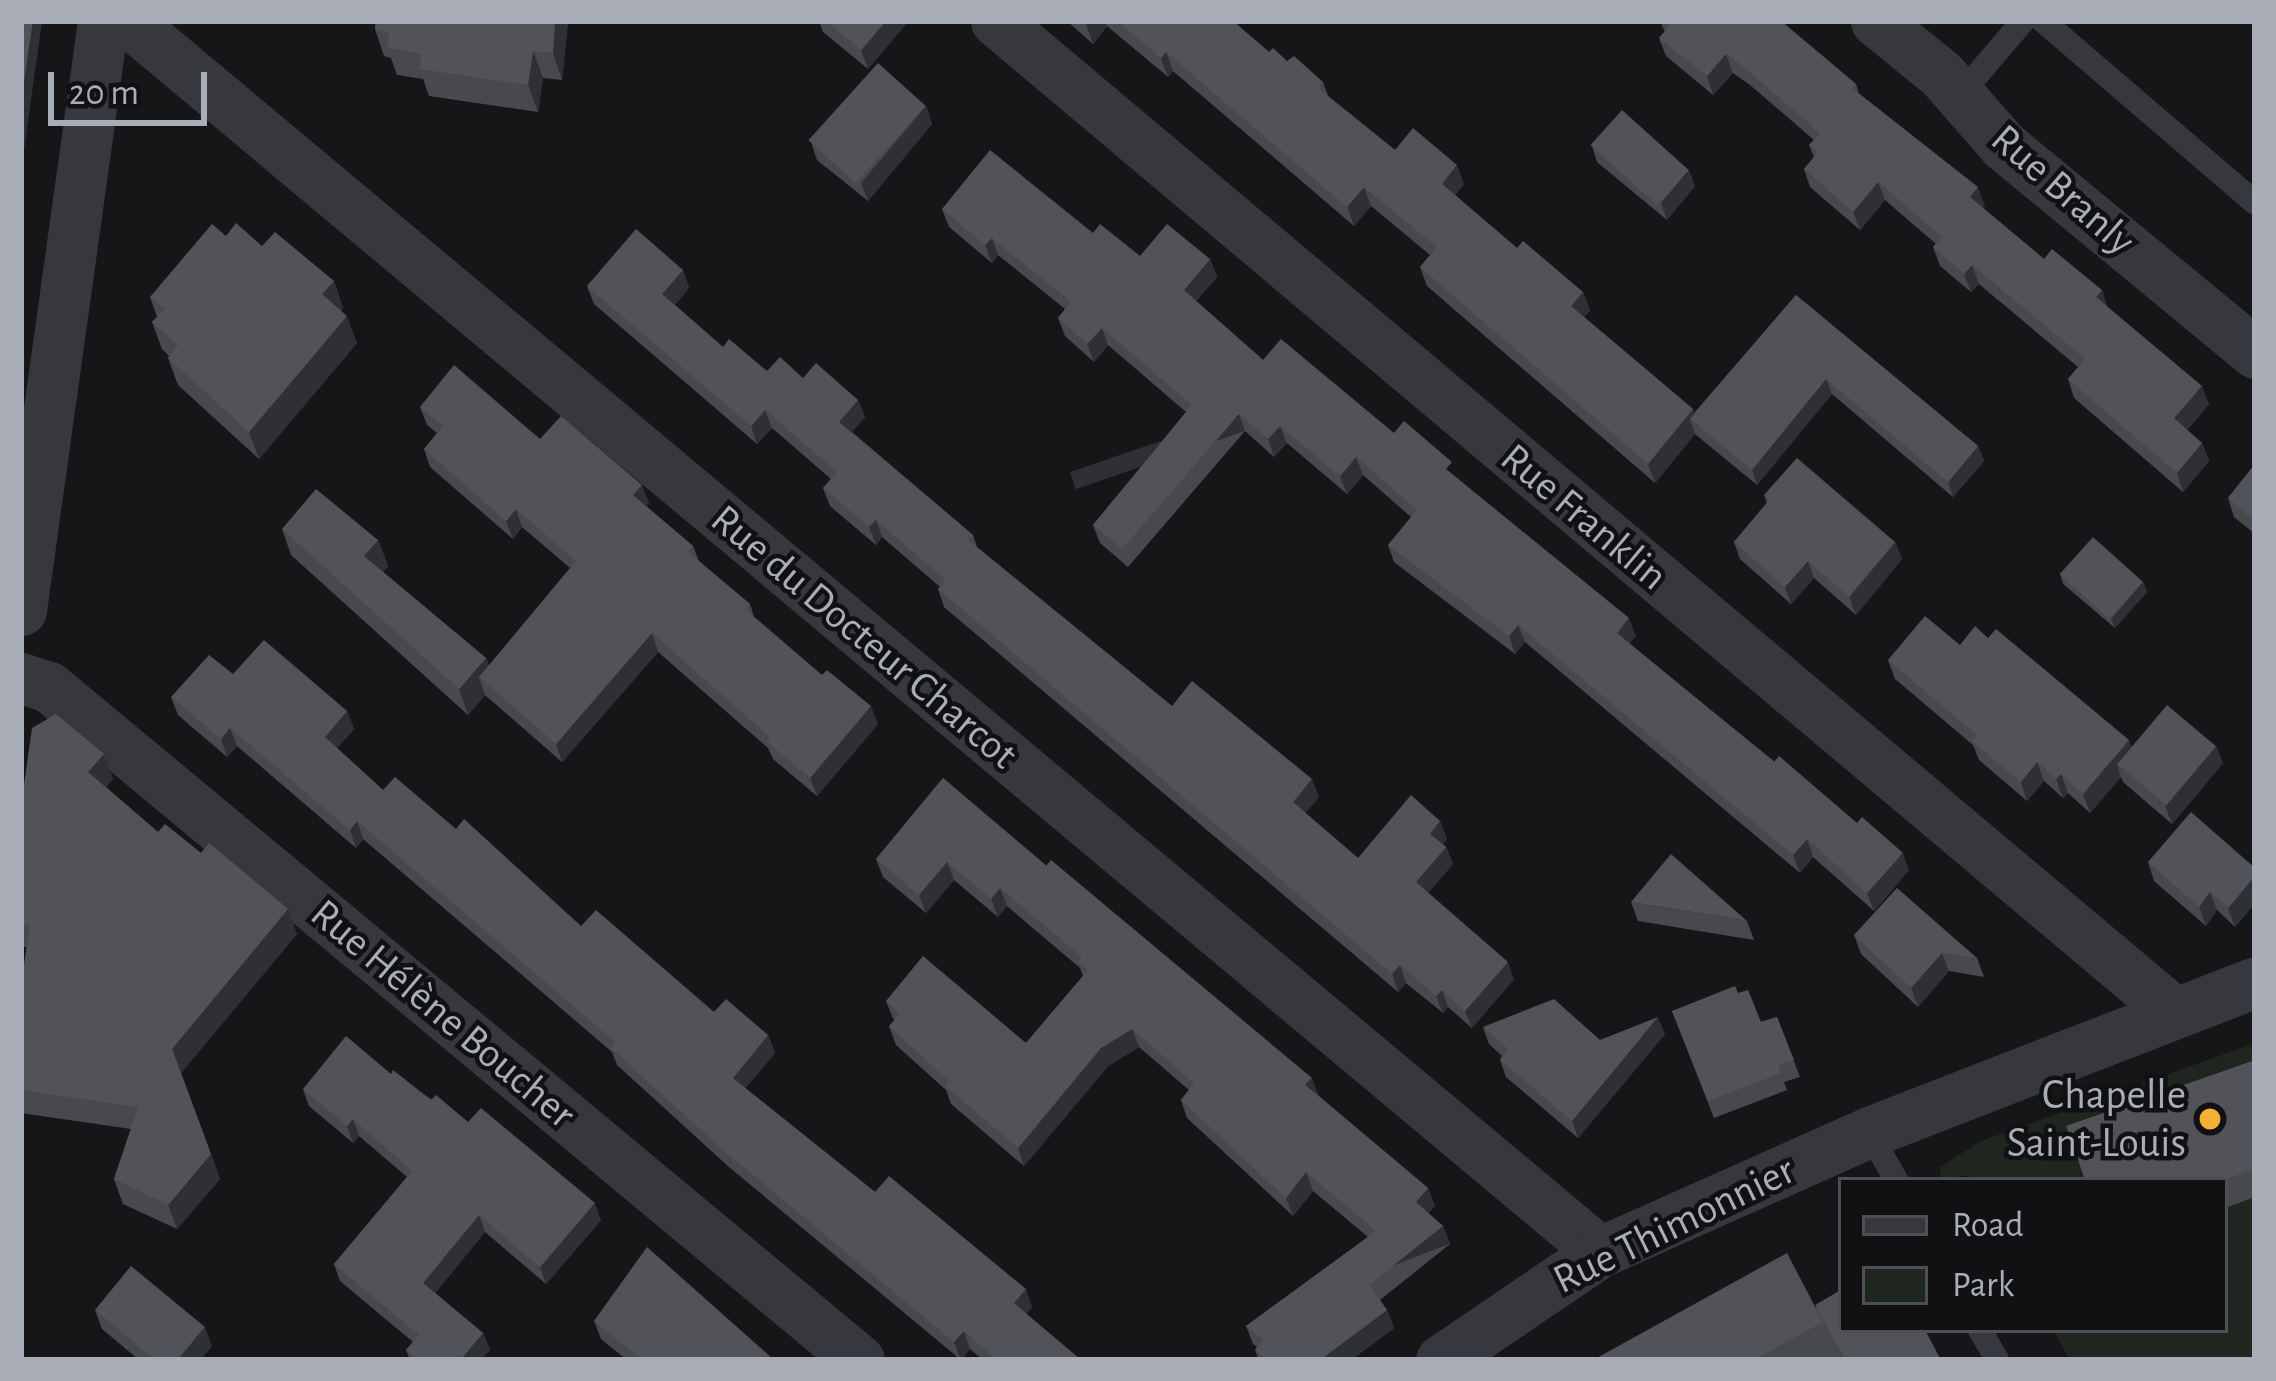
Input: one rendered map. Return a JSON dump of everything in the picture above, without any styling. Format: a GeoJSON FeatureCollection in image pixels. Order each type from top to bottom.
{"type":"FeatureCollection","features":[{"type":"Feature","properties":{"kind":"street"},"geometry":{"type":"LineString","coordinates":[[21,610],[103,21]]}},
{"type":"Feature","properties":{"kind":"street","name":"Rue du Docteur Charcot"},"geometry":{"type":"LineString","coordinates":[[128,21],[1600,1252]]}},
{"type":"Feature","properties":{"kind":"street","name":"Rue Franklin"},"geometry":{"type":"LineString","coordinates":[[996,21],[2173,1011]]}},
{"type":"Feature","properties":{"kind":"street","name":"Rue Branly"},"geometry":{"type":"LineString","coordinates":[[1876,21],[1960,95],[2003,145],[2255,353]]}},
{"type":"Feature","properties":{"kind":"street","name":"Rue Hélène Boucher"},"geometry":{"type":"LineString","coordinates":[[21,678],[49,687],[859,1360]]}},
{"type":"Feature","properties":{"kind":"street","name":"Rue Thimonnier"},"geometry":{"type":"LineString","coordinates":[[1441,1360],[1600,1252],[1869,1132],[2255,982]]}},
{"type":"Feature","properties":{"kind":"lane"},"geometry":{"type":"LineString","coordinates":[[1960,95],[2024,21]]}},
{"type":"Feature","properties":{"kind":"lane"},"geometry":{"type":"LineString","coordinates":[[2044,21],[2255,203]]}},
{"type":"Feature","properties":{"kind":"lane"},"geometry":{"type":"LineString","coordinates":[[1869,1132],[1894,1177]]}},
{"type":"Feature","properties":{"kind":"lane"},"geometry":{"type":"LineString","coordinates":[[1982,1333],[1997,1360]]}},
{"type":"Feature","properties":{"kind":"green space"},"geometry":{"type":"Polygon","coordinates":[[[2255,1043],[2255,1088],[2091,1177],[1941,1177],[1940,1167],[1981,1141],[2255,1043]]]}},
{"type":"Feature","properties":{"kind":"green space"},"geometry":{"type":"Polygon","coordinates":[[[2255,1197],[2255,1360],[2070,1360],[2055,1333],[2228,1333],[2228,1207],[2255,1197]]]}},
{"type":"Feature","properties":{"kind":"building"},"geometry":{"type":"Polygon","coordinates":[[[21,21],[33,21],[21,104],[21,21]]]}},
{"type":"Feature","properties":{"kind":"building"},"geometry":{"type":"Polygon","coordinates":[[[376,21],[555,21],[553,53],[533,51],[528,85],[419,69],[422,54],[387,48],[389,33],[375,29],[376,21]]]}},
{"type":"Feature","properties":{"kind":"building"},"geometry":{"type":"Polygon","coordinates":[[[826,21],[886,21],[861,50],[826,21]]]}},
{"type":"Feature","properties":{"kind":"building"},"geometry":{"type":"Polygon","coordinates":[[[1117,21],[1233,21],[1269,52],[1273,48],[1287,61],[1294,56],[1323,82],[1318,88],[1395,150],[1413,128],[1457,165],[1442,184],[1517,248],[1523,241],[1583,292],[1571,306],[1693,409],[1648,464],[1420,267],[1437,247],[1364,187],[1347,207],[1166,52],[1161,58],[1117,21]]]}},
{"type":"Feature","properties":{"kind":"building"},"geometry":{"type":"Polygon","coordinates":[[[1668,21],[1781,21],[1856,84],[1852,88],[1978,187],[1970,197],[2044,259],[2052,249],[2102,290],[2096,297],[2202,386],[2174,418],[2202,443],[2177,473],[2068,379],[2085,359],[1972,265],[1964,274],[1933,247],[1942,237],[1878,182],[1853,212],[1804,169],[1818,152],[1809,145],[1820,133],[1726,54],[1707,76],[1659,38],[1671,24],[1668,21]]]}},
{"type":"Feature","properties":{"kind":"building"},"geometry":{"type":"Polygon","coordinates":[[[878,63],[926,106],[856,183],[808,140],[878,63]]]}},
{"type":"Feature","properties":{"kind":"building"},"geometry":{"type":"Polygon","coordinates":[[[1622,110],[1689,170],[1657,205],[1591,145],[1622,110]]]}},
{"type":"Feature","properties":{"kind":"building"},"geometry":{"type":"Polygon","coordinates":[[[990,150],[1093,233],[1100,224],[1140,256],[1167,224],[1210,259],[1184,290],[1263,360],[1281,339],[1394,433],[1404,421],[1452,462],[1446,469],[1629,618],[1617,633],[1774,762],[1779,756],[1857,823],[1862,817],[1903,853],[1867,893],[1807,839],[1793,855],[1518,625],[1509,636],[1388,545],[1417,510],[1356,457],[1340,476],[1280,426],[1268,439],[1239,414],[1122,549],[1093,525],[1192,405],[1102,328],[1087,344],[1058,318],[1071,302],[992,238],[985,245],[942,209],[990,150]]]}},
{"type":"Feature","properties":{"kind":"building"},"geometry":{"type":"Polygon","coordinates":[[[236,223],[262,246],[275,232],[334,281],[322,294],[347,316],[249,432],[168,358],[178,345],[152,322],[165,309],[150,297],[212,224],[226,236],[236,223]]]}},
{"type":"Feature","properties":{"kind":"building"},"geometry":{"type":"Polygon","coordinates":[[[636,229],[683,270],[662,294],[723,347],[729,339],[767,371],[780,357],[803,378],[816,363],[858,400],[839,422],[973,535],[968,540],[1172,706],[1192,681],[1312,779],[1293,802],[1358,858],[1411,795],[1440,821],[1430,834],[1446,847],[1416,882],[1508,962],[1465,1011],[1442,990],[1436,996],[1400,965],[1392,974],[938,589],[946,580],[876,520],[869,527],[823,488],[837,472],[765,410],[751,426],[587,286],[636,229]]]}},
{"type":"Feature","properties":{"kind":"building"},"geometry":{"type":"Polygon","coordinates":[[[1796,295],[1978,446],[1948,482],[1826,379],[1752,470],[1690,419],[1796,295]]]}},
{"type":"Feature","properties":{"kind":"building"},"geometry":{"type":"Polygon","coordinates":[[[454,365],[540,439],[561,416],[642,485],[633,495],[693,546],[688,552],[750,604],[745,609],[822,675],[827,670],[871,706],[810,778],[652,633],[556,744],[479,677],[576,561],[516,509],[506,521],[424,449],[443,426],[420,407],[454,365]]]}},
{"type":"Feature","properties":{"kind":"building"},"geometry":{"type":"Polygon","coordinates":[[[1797,458],[1895,542],[1849,597],[1808,561],[1785,587],[1734,542],[1769,500],[1764,495],[1797,458]]]}},
{"type":"Feature","properties":{"kind":"building"},"geometry":{"type":"Polygon","coordinates":[[[2255,464],[2255,521],[2228,498],[2255,464]]]}},
{"type":"Feature","properties":{"kind":"building"},"geometry":{"type":"Polygon","coordinates":[[[316,489],[378,540],[364,556],[486,658],[459,689],[282,529],[316,489]]]}},
{"type":"Feature","properties":{"kind":"building"},"geometry":{"type":"Polygon","coordinates":[[[2093,537],[2143,582],[2109,619],[2060,574],[2093,537]]]}},
{"type":"Feature","properties":{"kind":"building"},"geometry":{"type":"Polygon","coordinates":[[[1925,616],[1960,645],[1975,626],[1988,638],[1996,629],[2129,740],[2083,794],[2061,774],[2056,779],[2037,762],[2021,782],[1972,741],[1977,735],[1888,660],[1925,616]]]}},
{"type":"Feature","properties":{"kind":"building"},"geometry":{"type":"Polygon","coordinates":[[[264,640],[347,711],[325,737],[383,790],[395,777],[456,829],[464,819],[581,926],[596,910],[714,1012],[726,999],[768,1035],[733,1078],[875,1192],[889,1176],[1026,1289],[1014,1303],[1081,1360],[997,1360],[964,1331],[954,1342],[723,1150],[611,1048],[615,1042],[357,821],[350,830],[230,728],[221,739],[171,697],[209,655],[233,674],[264,640]]]}},
{"type":"Feature","properties":{"kind":"building"},"geometry":{"type":"Polygon","coordinates":[[[2167,705],[2216,746],[2167,805],[2118,764],[2167,705]]]}},
{"type":"Feature","properties":{"kind":"building"},"geometry":{"type":"Polygon","coordinates":[[[56,714],[104,754],[88,772],[158,832],[165,824],[201,853],[209,843],[288,909],[172,1049],[211,1154],[168,1205],[114,1179],[138,1107],[21,1090],[21,985],[30,925],[21,923],[21,806],[32,728],[56,714]]]}},
{"type":"Feature","properties":{"kind":"building"},"geometry":{"type":"Polygon","coordinates":[[[943,778],[1046,866],[1051,860],[1312,1078],[1305,1085],[1428,1188],[1416,1202],[1443,1226],[1369,1285],[1387,1310],[1320,1360],[1266,1360],[1255,1350],[1263,1340],[1246,1326],[1376,1231],[1306,1172],[1286,1198],[1181,1100],[1194,1083],[1132,1029],[1101,1048],[1018,1148],[945,1086],[949,1081],[889,1026],[900,1014],[886,1001],[923,956],[1026,1043],[1088,970],[1078,962],[1082,957],[1000,888],[991,899],[947,862],[919,895],[876,859],[943,778]]]}},
{"type":"Feature","properties":{"kind":"building"},"geometry":{"type":"Polygon","coordinates":[[[2191,812],[2255,868],[2255,876],[2228,908],[2210,892],[2199,907],[2148,862],[2191,812]]]}},
{"type":"Feature","properties":{"kind":"building"},"geometry":{"type":"Polygon","coordinates":[[[1671,854],[1747,921],[1631,902],[1671,854]]]}},
{"type":"Feature","properties":{"kind":"building"},"geometry":{"type":"Polygon","coordinates":[[[1897,888],[1977,958],[1942,953],[1911,988],[1854,935],[1897,888]]]}},
{"type":"Feature","properties":{"kind":"building"},"geometry":{"type":"Polygon","coordinates":[[[1735,986],[1738,993],[1748,990],[1761,1022],[1777,1017],[1794,1060],[1778,1065],[1781,1073],[1708,1101],[1672,1011],[1735,986]]]}},
{"type":"Feature","properties":{"kind":"building"},"geometry":{"type":"Polygon","coordinates":[[[1554,999],[1600,1040],[1658,1017],[1572,1121],[1500,1060],[1508,1049],[1483,1027],[1554,999]]]}},
{"type":"Feature","properties":{"kind":"building"},"geometry":{"type":"Polygon","coordinates":[[[346,1036],[391,1074],[393,1070],[431,1100],[436,1095],[468,1122],[481,1108],[595,1203],[540,1267],[479,1215],[423,1283],[483,1333],[460,1360],[419,1360],[406,1350],[419,1335],[334,1264],[412,1171],[353,1119],[347,1126],[303,1089],[346,1036]]]}},
{"type":"Feature","properties":{"kind":"building","name":"Chapelle Saint-Louis"},"geometry":{"type":"Polygon","coordinates":[[[2255,1060],[2255,1169],[2228,1178],[2084,1177],[2066,1126],[2255,1060]]]}},
{"type":"Feature","properties":{"kind":"building"},"geometry":{"type":"Polygon","coordinates":[[[647,1247],[774,1360],[642,1360],[594,1321],[647,1247]]]}},
{"type":"Feature","properties":{"kind":"building"},"geometry":{"type":"Polygon","coordinates":[[[1787,1253],[1823,1322],[1754,1360],[1593,1360],[1787,1253]]]}},
{"type":"Feature","properties":{"kind":"building"},"geometry":{"type":"Polygon","coordinates":[[[131,1266],[205,1327],[177,1360],[155,1360],[95,1310],[131,1266]]]}},
{"type":"Feature","properties":{"kind":"building"},"geometry":{"type":"Polygon","coordinates":[[[1838,1292],[1838,1333],[1927,1333],[1941,1360],[1846,1360],[1815,1305],[1838,1292]]]}},
{"type":"Feature","properties":{"kind":"place","name":"Chapelle Saint-Louis"},"geometry":{"type":"Point","coordinates":[2210,1119]}}]}
